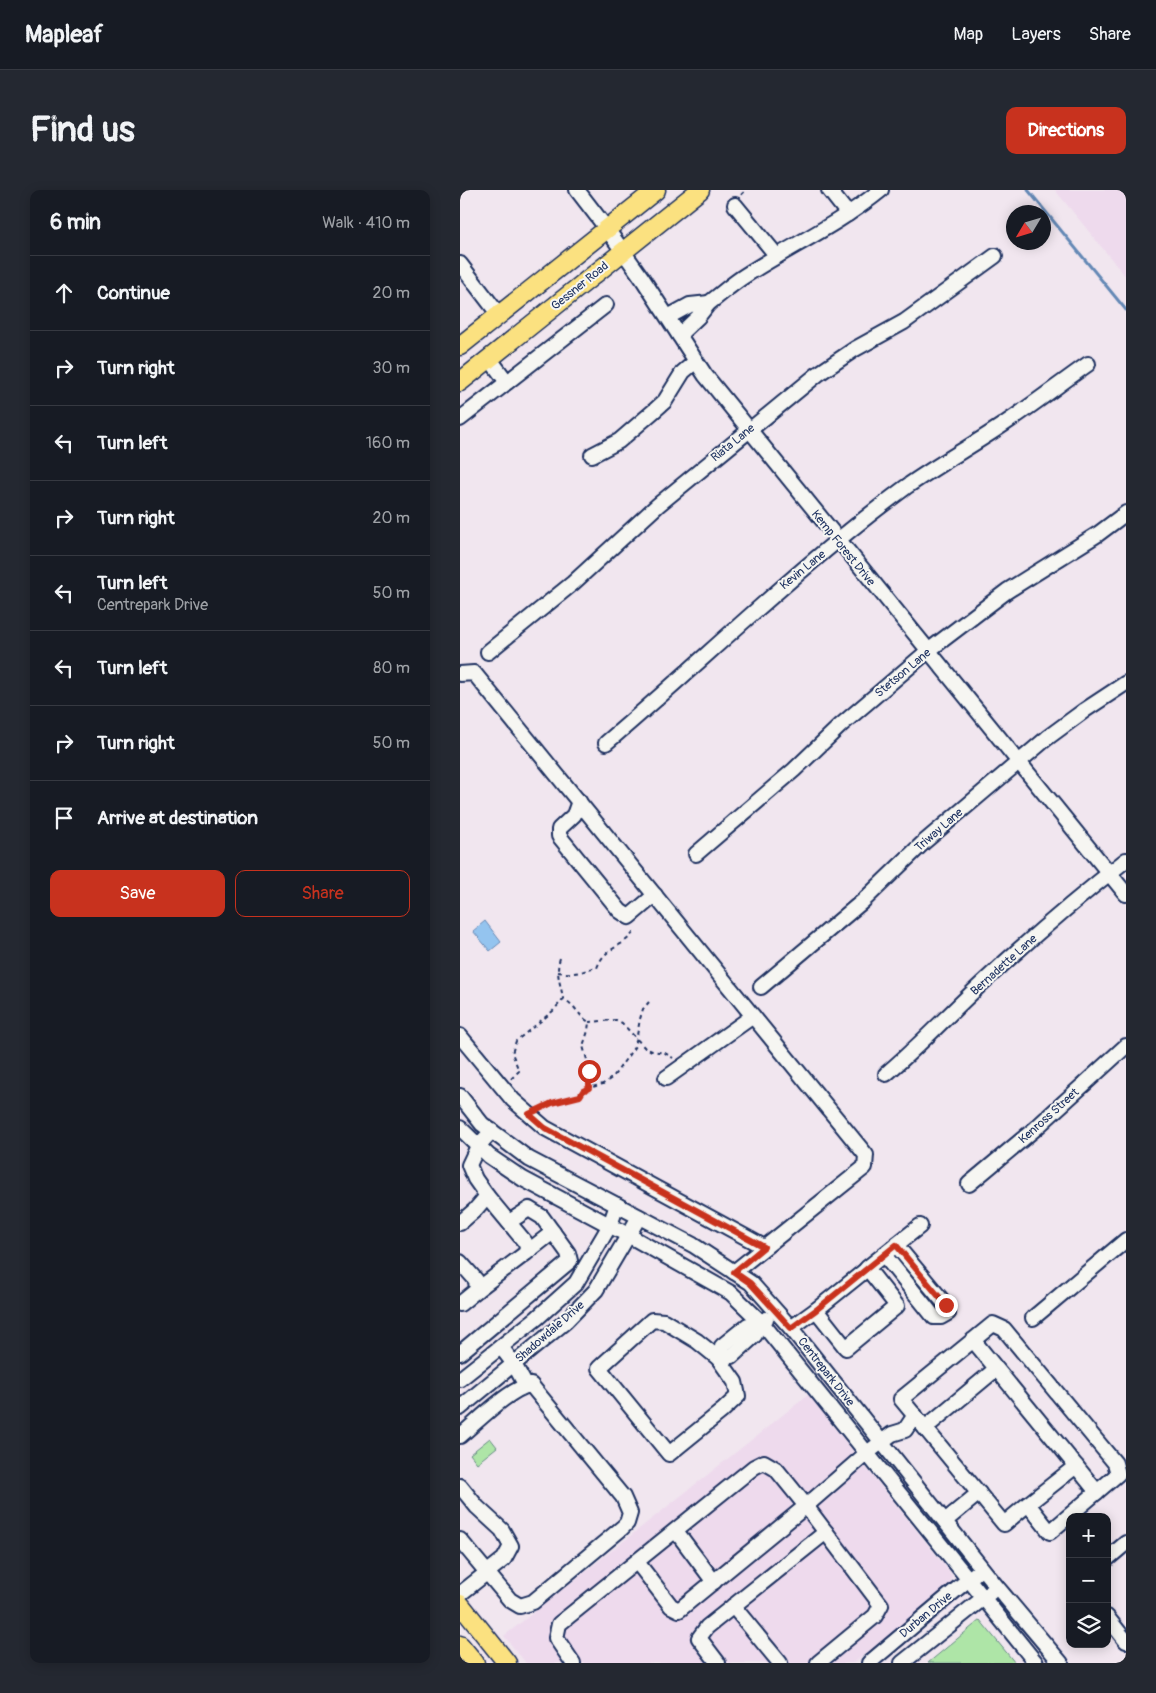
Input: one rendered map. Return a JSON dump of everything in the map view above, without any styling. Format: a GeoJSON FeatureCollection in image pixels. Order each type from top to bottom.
{"type":"FeatureCollection","features":[{"type":"Feature","properties":{"kind":"main road"},"geometry":{"type":"LineString","coordinates":[[460,346],[656,190]]}},
{"type":"Feature","properties":{"kind":"main road","name":"Gessner Road"},"geometry":{"type":"LineString","coordinates":[[460,382],[700,190]]}},
{"type":"Feature","properties":{"kind":"main road"},"geometry":{"type":"LineString","coordinates":[[460,1604],[508,1663]]}},
{"type":"Feature","properties":{"kind":"main road"},"geometry":{"type":"LineString","coordinates":[[460,1645],[474,1663]]}},
{"type":"Feature","properties":{"kind":"street","name":"Kemp Forest Drive"},"geometry":{"type":"LineString","coordinates":[[577,190],[623,251],[705,376],[1126,894]]}},
{"type":"Feature","properties":{"kind":"street"},"geometry":{"type":"LineString","coordinates":[[829,190],[848,214]]}},
{"type":"Feature","properties":{"kind":"street"},"geometry":{"type":"LineString","coordinates":[[679,335],[698,318],[709,303],[744,276],[848,214],[881,190]]}},
{"type":"Feature","properties":{"kind":"street"},"geometry":{"type":"LineString","coordinates":[[735,206],[777,256]]}},
{"type":"Feature","properties":{"kind":"street","name":"Riata Lane"},"geometry":{"type":"LineString","coordinates":[[488,652],[573,583],[658,505],[818,374],[855,349],[904,322],[995,256]]}},
{"type":"Feature","properties":{"kind":"street"},"geometry":{"type":"LineString","coordinates":[[460,264],[499,315]]}},
{"type":"Feature","properties":{"kind":"street"},"geometry":{"type":"LineString","coordinates":[[668,317],[690,305],[709,303]]}},
{"type":"Feature","properties":{"kind":"street"},"geometry":{"type":"LineString","coordinates":[[461,417],[606,305]]}},
{"type":"Feature","properties":{"kind":"street"},"geometry":{"type":"LineString","coordinates":[[489,358],[507,382]]}},
{"type":"Feature","properties":{"kind":"street"},"geometry":{"type":"LineString","coordinates":[[592,455],[619,441],[655,410],[665,400],[683,372],[696,362]]}},
{"type":"Feature","properties":{"kind":"street","name":"Kevin Lane"},"geometry":{"type":"LineString","coordinates":[[606,743],[786,583],[906,487],[999,428],[1088,364]]}},
{"type":"Feature","properties":{"kind":"street","name":"Stetson Lane"},"geometry":{"type":"LineString","coordinates":[[696,854],[787,776],[841,725],[928,651],[1007,591],[1098,534],[1126,514]]}},
{"type":"Feature","properties":{"kind":"street"},"geometry":{"type":"LineString","coordinates":[[460,674],[474,673],[866,1155],[865,1167],[734,1272]]}},
{"type":"Feature","properties":{"kind":"street","name":"Triway Lane"},"geometry":{"type":"LineString","coordinates":[[760,987],[863,902],[924,843],[1047,738],[1126,683]]}},
{"type":"Feature","properties":{"kind":"street"},"geometry":{"type":"LineString","coordinates":[[579,802],[574,815],[559,829],[559,836],[620,911],[629,917],[655,895]]}},
{"type":"Feature","properties":{"kind":"street","name":"Bernadette Lane"},"geometry":{"type":"LineString","coordinates":[[886,1074],[1014,955],[1126,860]]}},
{"type":"Feature","properties":{"kind":"street"},"geometry":{"type":"LineString","coordinates":[[666,1078],[753,1016]]}},
{"type":"Feature","properties":{"kind":"street"},"geometry":{"type":"LineString","coordinates":[[460,1036],[513,1100],[545,1128],[764,1247]]}},
{"type":"Feature","properties":{"kind":"street","name":"Kenross Street"},"geometry":{"type":"LineString","coordinates":[[969,1184],[1036,1128],[1126,1046]]}},
{"type":"Feature","properties":{"kind":"street","name":"Centrepark Drive"},"geometry":{"type":"LineString","coordinates":[[460,1096],[482,1124],[529,1159],[693,1245],[750,1283],[887,1438],[945,1521],[1061,1663]]}},
{"type":"Feature","properties":{"kind":"street","name":"Centrepark Drive"},"geometry":{"type":"LineString","coordinates":[[460,1128],[489,1156],[523,1180],[610,1225],[731,1293],[760,1324],[867,1453],[1036,1663]]}},
{"type":"Feature","properties":{"kind":"street"},"geometry":{"type":"LineString","coordinates":[[492,1131],[478,1146],[468,1165],[487,1196],[525,1242],[526,1252]]}},
{"type":"Feature","properties":{"kind":"street"},"geometry":{"type":"LineString","coordinates":[[460,1223],[487,1196]]}},
{"type":"Feature","properties":{"kind":"street","name":"Shadowdale Drive"},"geometry":{"type":"LineString","coordinates":[[460,1379],[537,1318],[576,1283],[610,1225],[617,1206]]}},
{"type":"Feature","properties":{"kind":"street"},"geometry":{"type":"LineString","coordinates":[[460,1353],[570,1261],[568,1253],[542,1217],[529,1209],[509,1222]]}},
{"type":"Feature","properties":{"kind":"street","name":"Shadowdale Drive"},"geometry":{"type":"LineString","coordinates":[[460,1408],[566,1321],[596,1290],[639,1217]]}},
{"type":"Feature","properties":{"kind":"street"},"geometry":{"type":"LineString","coordinates":[[791,1328],[920,1226]]}},
{"type":"Feature","properties":{"kind":"street"},"geometry":{"type":"LineString","coordinates":[[460,1304],[553,1232]]}},
{"type":"Feature","properties":{"kind":"street"},"geometry":{"type":"LineString","coordinates":[[1033,1318],[1126,1240]]}},
{"type":"Feature","properties":{"kind":"street"},"geometry":{"type":"LineString","coordinates":[[884,1255],[934,1317],[941,1317],[948,1313],[946,1305],[896,1245]]}},
{"type":"Feature","properties":{"kind":"street"},"geometry":{"type":"LineString","coordinates":[[460,1262],[476,1280],[476,1290]]}},
{"type":"Feature","properties":{"kind":"street"},"geometry":{"type":"LineString","coordinates":[[816,1310],[846,1348],[897,1306],[868,1269]]}},
{"type":"Feature","properties":{"kind":"street"},"geometry":{"type":"LineString","coordinates":[[720,1357],[664,1320],[652,1320],[599,1368],[669,1454],[738,1396],[735,1382],[720,1357],[722,1346],[748,1325],[760,1324],[774,1309]]}},
{"type":"Feature","properties":{"kind":"street"},"geometry":{"type":"LineString","coordinates":[[1028,1504],[1050,1532],[1118,1474],[1115,1463],[1004,1329],[993,1324],[901,1399],[1004,1524],[1028,1504],[1076,1466]]}},
{"type":"Feature","properties":{"kind":"street"},"geometry":{"type":"LineString","coordinates":[[973,1340],[1097,1492]]}},
{"type":"Feature","properties":{"kind":"street"},"geometry":{"type":"LineString","coordinates":[[501,1347],[514,1364],[526,1386]]}},
{"type":"Feature","properties":{"kind":"street"},"geometry":{"type":"LineString","coordinates":[[925,1428],[996,1369]]}},
{"type":"Feature","properties":{"kind":"street"},"geometry":{"type":"LineString","coordinates":[[460,1436],[516,1390],[531,1385],[623,1497],[630,1512],[627,1523],[622,1528],[533,1602],[520,1606],[510,1600],[460,1540]]}},
{"type":"Feature","properties":{"kind":"street"},"geometry":{"type":"LineString","coordinates":[[637,1562],[671,1606],[679,1610],[887,1438],[898,1422],[915,1415]]}},
{"type":"Feature","properties":{"kind":"street"},"geometry":{"type":"LineString","coordinates":[[573,1663],[556,1638],[559,1624],[754,1467],[764,1462],[776,1469],[882,1605],[875,1616],[818,1663]]}},
{"type":"Feature","properties":{"kind":"street"},"geometry":{"type":"LineString","coordinates":[[460,1486],[477,1507],[502,1530],[511,1546],[504,1559],[460,1594]]}},
{"type":"Feature","properties":{"kind":"street"},"geometry":{"type":"LineString","coordinates":[[945,1521],[978,1493]]}},
{"type":"Feature","properties":{"kind":"street"},"geometry":{"type":"LineString","coordinates":[[676,1530],[714,1582]]}},
{"type":"Feature","properties":{"kind":"street"},"geometry":{"type":"LineString","coordinates":[[718,1663],[699,1638],[707,1627],[826,1532]]}},
{"type":"Feature","properties":{"kind":"street"},"geometry":{"type":"LineString","coordinates":[[1108,1558],[1126,1543]]}},
{"type":"Feature","properties":{"kind":"street","name":"Durban Drive"},"geometry":{"type":"LineString","coordinates":[[869,1663],[982,1568]]}},
{"type":"Feature","properties":{"kind":"street","name":"Durban Drive"},"geometry":{"type":"LineString","coordinates":[[905,1662],[998,1587]]}},
{"type":"Feature","properties":{"kind":"street"},"geometry":{"type":"LineString","coordinates":[[733,1606],[780,1663]]}},
{"type":"Feature","properties":{"kind":"street"},"geometry":{"type":"LineString","coordinates":[[1111,1622],[1126,1641]]}},
{"type":"Feature","properties":{"kind":"path"},"geometry":{"type":"LineString","coordinates":[[558,972],[580,972],[591,967],[597,968],[606,953],[622,944],[633,933],[629,917]]}},
{"type":"Feature","properties":{"kind":"path"},"geometry":{"type":"LineString","coordinates":[[560,958],[558,984],[563,999],[574,1005],[583,1019],[589,1022],[616,1020],[622,1023],[652,1051],[669,1055],[679,1069]]}},
{"type":"Feature","properties":{"kind":"path"},"geometry":{"type":"LineString","coordinates":[[502,1088],[519,1071],[512,1053],[516,1041],[553,1011],[563,999]]}},
{"type":"Feature","properties":{"kind":"path"},"geometry":{"type":"LineString","coordinates":[[529,1114],[552,1103],[576,1097],[589,1088],[602,1084],[613,1077],[631,1053],[637,1039],[643,1009],[649,1002]]}},
{"type":"Feature","properties":{"kind":"path"},"geometry":{"type":"LineString","coordinates":[[589,1022],[583,1046],[588,1063],[589,1088]]}},
{"type":"Feature","properties":{"kind":"shaded area"},"geometry":{"type":"Polygon","coordinates":[[[1055,190],[1126,190],[1126,277],[1055,190]]]}},
{"type":"Feature","properties":{"kind":"shaded area"},"geometry":{"type":"Polygon","coordinates":[[[808,1395],[952,1575],[950,1588],[853,1663],[526,1663],[504,1636],[808,1395]]]}},
{"type":"Feature","properties":{"kind":"green space"},"geometry":{"type":"Polygon","coordinates":[[[490,1438],[497,1447],[477,1463],[470,1454],[490,1438]]]}},
{"type":"Feature","properties":{"kind":"green space"},"geometry":{"type":"Polygon","coordinates":[[[980,1620],[1015,1663],[928,1663],[980,1620]]]}},
{"type":"Feature","properties":{"kind":"water"},"geometry":{"type":"Polygon","coordinates":[[[485,921],[501,942],[490,951],[473,931],[485,921]]]}},
{"type":"Feature","properties":{"kind":"waterway"},"geometry":{"type":"LineString","coordinates":[[1028,190],[1126,310]]}},
{"type":"Feature","properties":{"kind":"route"},"geometry":{"type":"LineString","coordinates":[[589,1071],[589,1088],[583,1091],[580,1096],[552,1103],[529,1114],[545,1128],[764,1247],[734,1272],[750,1283],[791,1328],[896,1245],[946,1305]]}}]}
